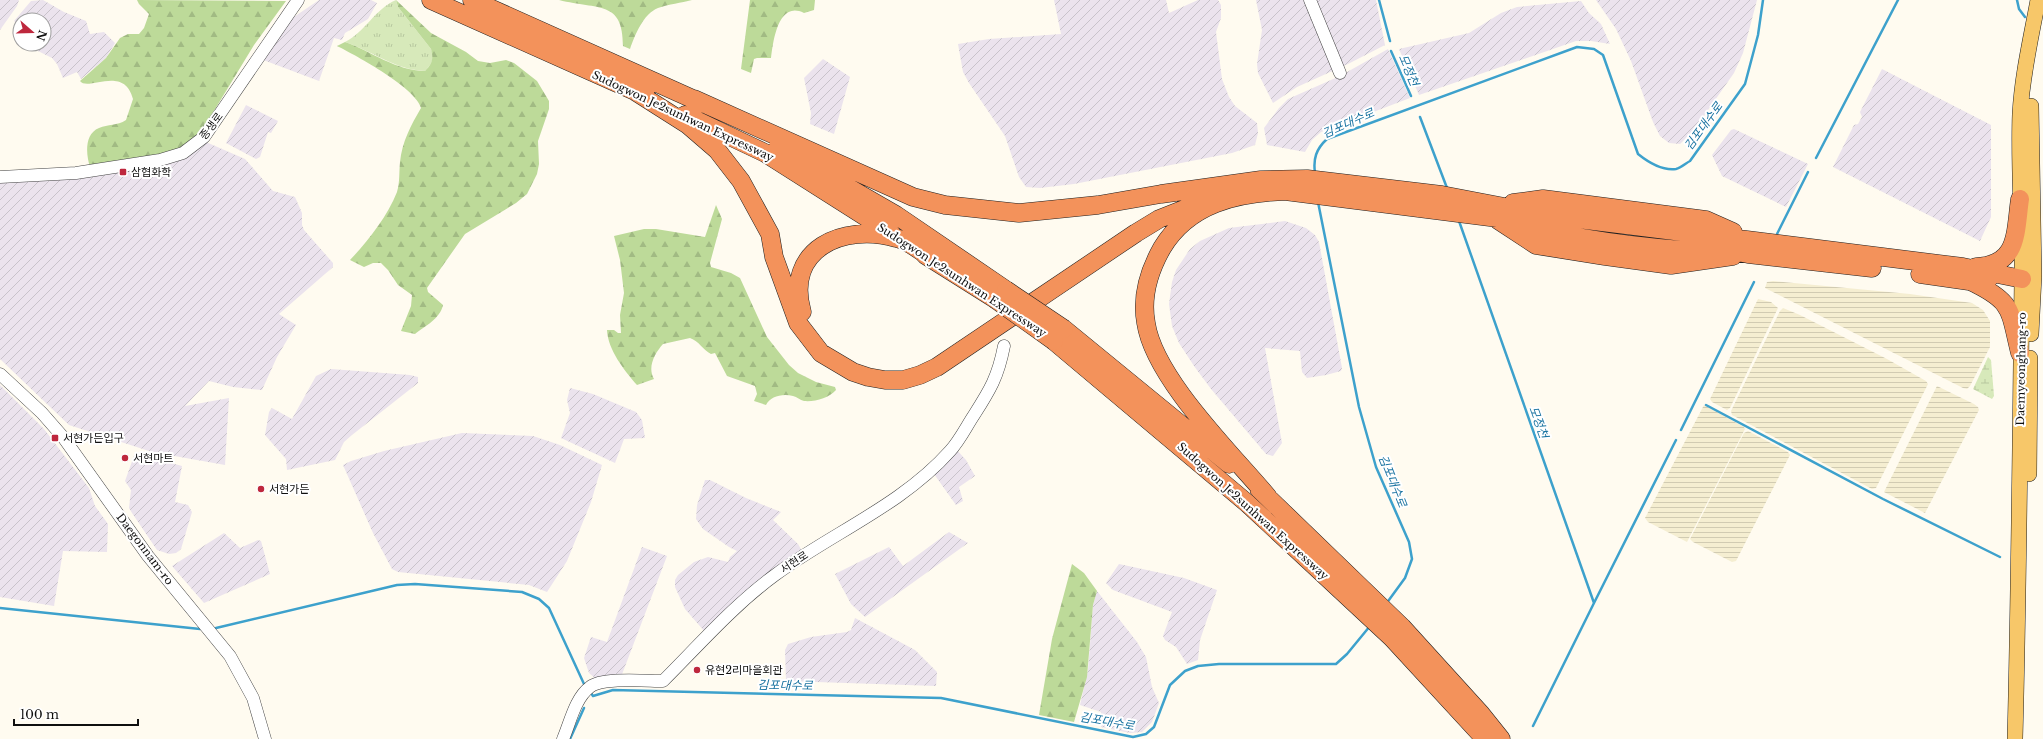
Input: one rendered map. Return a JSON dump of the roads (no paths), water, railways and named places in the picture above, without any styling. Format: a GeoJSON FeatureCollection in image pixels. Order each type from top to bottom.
{"type":"FeatureCollection","features":[{"type":"Feature","properties":{"kind":"highway","name":"Sudogwon Je2sunhwan Expressway"},"geometry":{"type":"LineString","coordinates":[[431,0],[636,92],[765,153],[935,261],[1000,295]]}},
{"type":"Feature","properties":{"kind":"highway","name":"Sudogwon Je2sunhwan Expressway"},"geometry":{"type":"LineString","coordinates":[[472,0],[694,99],[896,215],[1000,295],[1059,335],[1268,497],[1369,606],[1481,714],[1501,739]]}},
{"type":"Feature","properties":{"kind":"highway"},"geometry":{"type":"LineString","coordinates":[[636,92],[688,125],[717,150],[741,181],[770,234],[774,257],[791,307],[801,328],[821,353],[853,372],[868,377],[885,380],[903,380],[920,375],[937,367],[1112,248],[1159,219],[1225,192]]}},
{"type":"Feature","properties":{"kind":"highway"},"geometry":{"type":"LineString","coordinates":[[694,99],[913,197],[945,205],[1019,213],[1056,211],[1225,192],[1245,194],[1285,191],[1307,186],[1435,201],[1495,214],[1682,242],[1750,247],[1966,274],[2033,276]]}},
{"type":"Feature","properties":{"kind":"highway"},"geometry":{"type":"LineString","coordinates":[[935,261],[899,238],[866,232],[839,237],[825,244],[812,255],[803,268],[798,283],[798,299],[803,316],[818,338],[828,347],[844,357],[861,364],[893,370],[909,369],[929,364],[947,356],[1042,287],[1147,217],[1225,192]]}},
{"type":"Feature","properties":{"kind":"highway"},"geometry":{"type":"LineString","coordinates":[[1225,192],[1191,217],[1166,241],[1148,279],[1144,306],[1146,324],[1160,362],[1173,382],[1202,420],[1268,497]]}},
{"type":"Feature","properties":{"kind":"highway"},"geometry":{"type":"LineString","coordinates":[[1966,274],[1986,266],[1999,263],[2010,251],[2015,237],[2020,198]]}},
{"type":"Feature","properties":{"kind":"highway"},"geometry":{"type":"LineString","coordinates":[[1495,214],[1543,199],[1706,220],[1750,247]]}},
{"type":"Feature","properties":{"kind":"highway"},"geometry":{"type":"LineString","coordinates":[[1435,201],[1476,201],[1536,245],[1613,257],[1671,265],[1750,247]]}},
{"type":"Feature","properties":{"kind":"highway"},"geometry":{"type":"LineString","coordinates":[[1966,274],[1996,295],[2008,307],[2025,353]]}},
{"type":"Feature","properties":{"kind":"highway","name":"Sudogwon Je2sunhwan Expressway"},"geometry":{"type":"LineString","coordinates":[[1059,335],[1248,504],[1369,606]]}},
{"type":"Feature","properties":{"kind":"highway","name":"Sudogwon Je2sunhwan Expressway"},"geometry":{"type":"LineString","coordinates":[[1397,633],[1485,739]]}},
{"type":"Feature","properties":{"kind":"main road","name":"Daemyeonghang-ro"},"geometry":{"type":"LineString","coordinates":[[2033,276],[2020,198],[2020,111],[2038,0]]}},
{"type":"Feature","properties":{"kind":"main road","name":"Daemyeonghang-ro"},"geometry":{"type":"LineString","coordinates":[[2015,739],[2025,353],[2033,276],[2031,103],[2043,25]]}},
{"type":"Feature","properties":{"kind":"main road"},"geometry":{"type":"LineString","coordinates":[[2033,227],[2043,251]]}},
{"type":"Feature","properties":{"kind":"main road"},"geometry":{"type":"LineString","coordinates":[[2025,353],[2035,320],[2043,301]]}},
{"type":"Feature","properties":{"kind":"main road","name":"Daemyeonghang-ro"},"geometry":{"type":"LineString","coordinates":[[2022,739],[2031,426],[2025,353]]}},
{"type":"Feature","properties":{"kind":"street","name":"종생로"},"geometry":{"type":"LineString","coordinates":[[0,177],[91,171],[160,160],[183,153],[204,137],[298,0]]}},
{"type":"Feature","properties":{"kind":"street"},"geometry":{"type":"LineString","coordinates":[[1310,0],[1340,73]]}},
{"type":"Feature","properties":{"kind":"street","name":"서현로"},"geometry":{"type":"LineString","coordinates":[[563,739],[579,701],[589,687],[605,682],[663,681],[758,588],[812,550],[857,524],[926,474],[952,449],[992,386],[1000,364],[1004,346]]}},
{"type":"Feature","properties":{"kind":"street","name":"Daegonnam-ro"},"geometry":{"type":"LineString","coordinates":[[0,374],[42,413],[63,437],[148,556],[230,656],[252,698],[265,739]]}},
{"type":"Feature","properties":{"kind":"waterway","name":"모정천"},"geometry":{"type":"LineString","coordinates":[[1379,0],[1390,41]]}},
{"type":"Feature","properties":{"kind":"waterway","name":"김포대수로"},"geometry":{"type":"LineString","coordinates":[[1315,173],[1314,163],[1316,154],[1327,139],[1577,47],[1594,49],[1603,55],[1638,154],[1651,163],[1666,169],[1676,169],[1682,167],[1690,161],[1745,84],[1758,35],[1763,0]]}},
{"type":"Feature","properties":{"kind":"waterway"},"geometry":{"type":"LineString","coordinates":[[1816,158],[1898,0]]}},
{"type":"Feature","properties":{"kind":"waterway","name":"김포대수로"},"geometry":{"type":"LineString","coordinates":[[2017,0],[2019,9],[2025,17]]}},
{"type":"Feature","properties":{"kind":"waterway","name":"모정천"},"geometry":{"type":"LineString","coordinates":[[1391,51],[1411,96]]}},
{"type":"Feature","properties":{"kind":"waterway","name":"모정천"},"geometry":{"type":"LineString","coordinates":[[1420,117],[1447,188]]}},
{"type":"Feature","properties":{"kind":"waterway"},"geometry":{"type":"LineString","coordinates":[[1777,234],[1808,172]]}},
{"type":"Feature","properties":{"kind":"waterway","name":"김포대수로"},"geometry":{"type":"LineString","coordinates":[[1318,202],[1359,407],[1376,467],[1409,542],[1412,559],[1405,578],[1386,604]]}},
{"type":"Feature","properties":{"kind":"waterway","name":"모정천"},"geometry":{"type":"LineString","coordinates":[[1459,221],[1594,603],[1533,726]]}},
{"type":"Feature","properties":{"kind":"waterway"},"geometry":{"type":"LineString","coordinates":[[1681,430],[1754,282]]}},
{"type":"Feature","properties":{"kind":"waterway"},"geometry":{"type":"LineString","coordinates":[[1706,405],[1883,499],[2000,557]]}},
{"type":"Feature","properties":{"kind":"waterway"},"geometry":{"type":"LineString","coordinates":[[1594,603],[1676,440]]}},
{"type":"Feature","properties":{"kind":"waterway"},"geometry":{"type":"LineString","coordinates":[[216,628],[397,585],[415,584],[522,592],[539,599],[549,608],[584,684]]}},
{"type":"Feature","properties":{"kind":"waterway"},"geometry":{"type":"LineString","coordinates":[[0,608],[200,629]]}},
{"type":"Feature","properties":{"kind":"waterway","name":"김포대수로"},"geometry":{"type":"LineString","coordinates":[[591,693],[593,696],[613,690],[941,698],[1133,737],[1146,734],[1154,727],[1170,685],[1185,671],[1198,666],[1219,664],[1336,664],[1347,654],[1370,626]]}},
{"type":"Feature","properties":{"kind":"waterway","name":"김포대수로"},"geometry":{"type":"LineString","coordinates":[[570,739],[584,708]]}},
{"type":"Feature","properties":{"kind":"place","name":"삼협화학"},"geometry":{"type":"Point","coordinates":[123,172]}},
{"type":"Feature","properties":{"kind":"place","name":"서현가든입구"},"geometry":{"type":"Point","coordinates":[55,438]}},
{"type":"Feature","properties":{"kind":"place","name":"서현마트"},"geometry":{"type":"Point","coordinates":[125,458]}},
{"type":"Feature","properties":{"kind":"place","name":"서현가든"},"geometry":{"type":"Point","coordinates":[261,489]}},
{"type":"Feature","properties":{"kind":"place","name":"유현2리마을회관"},"geometry":{"type":"Point","coordinates":[697,670]}}]}
